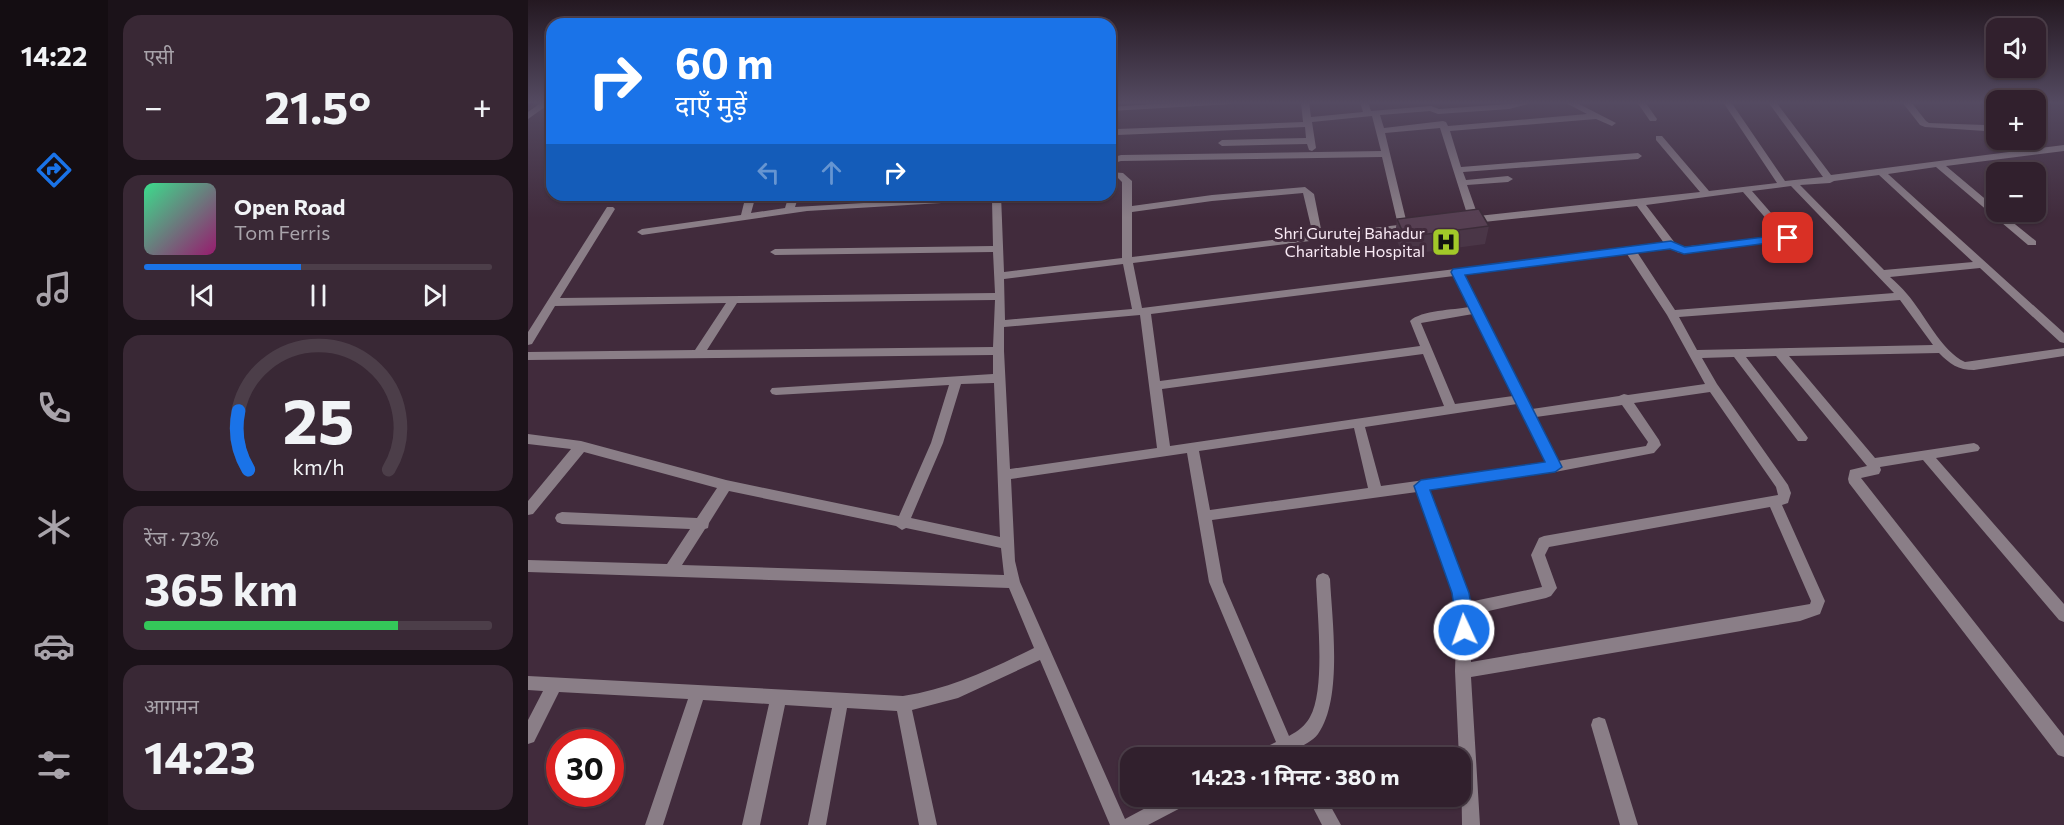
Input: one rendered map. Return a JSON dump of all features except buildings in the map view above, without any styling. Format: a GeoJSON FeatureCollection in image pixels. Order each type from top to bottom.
{"type":"FeatureCollection","features":[{"type":"Feature","properties":{"kind":"street"},"geometry":{"type":"LineString","coordinates":[[1382,140],[1403,227]]}},
{"type":"Feature","properties":{"kind":"street"},"geometry":{"type":"LineString","coordinates":[[1449,140],[1474,220]]}},
{"type":"Feature","properties":{"kind":"street"},"geometry":{"type":"LineString","coordinates":[[1661,140],[1707,195]]}},
{"type":"Feature","properties":{"kind":"street"},"geometry":{"type":"LineString","coordinates":[[1756,140],[1789,185],[1903,296],[1942,349],[1955,362],[1964,366],[1974,366],[2064,352]]}},
{"type":"Feature","properties":{"kind":"street"},"geometry":{"type":"LineString","coordinates":[[1801,140],[1830,180]]}},
{"type":"Feature","properties":{"kind":"street"},"geometry":{"type":"LineString","coordinates":[[1222,143],[1310,141],[1313,153]]}},
{"type":"Feature","properties":{"kind":"street"},"geometry":{"type":"LineString","coordinates":[[1462,221],[1707,195],[2064,148]]}},
{"type":"Feature","properties":{"kind":"street"},"geometry":{"type":"LineString","coordinates":[[1116,159],[1313,153],[1385,154]]}},
{"type":"Feature","properties":{"kind":"street"},"geometry":{"type":"LineString","coordinates":[[1459,170],[1638,156]]}},
{"type":"Feature","properties":{"kind":"street"},"geometry":{"type":"LineString","coordinates":[[1939,165],[2032,243]]}},
{"type":"Feature","properties":{"kind":"street"},"geometry":{"type":"LineString","coordinates":[[1882,173],[2064,339]]}},
{"type":"Feature","properties":{"kind":"street"},"geometry":{"type":"LineString","coordinates":[[1116,174],[1127,181],[1128,260],[1141,312],[1164,450]]}},
{"type":"Feature","properties":{"kind":"street"},"geometry":{"type":"LineString","coordinates":[[1463,183],[1508,179]]}},
{"type":"Feature","properties":{"kind":"street"},"geometry":{"type":"LineString","coordinates":[[1126,210],[1212,198],[1305,190],[1309,194],[1318,237]]}},
{"type":"Feature","properties":{"kind":"street"},"geometry":{"type":"LineString","coordinates":[[1000,324],[1141,312],[1671,245],[1684,250],[1788,238],[1746,190]]}},
{"type":"Feature","properties":{"kind":"street"},"geometry":{"type":"LineString","coordinates":[[745,217],[749,201]]}},
{"type":"Feature","properties":{"kind":"street"},"geometry":{"type":"LineString","coordinates":[[789,211],[792,201]]}},
{"type":"Feature","properties":{"kind":"street"},"geometry":{"type":"LineString","coordinates":[[642,232],[836,205],[907,201]]}},
{"type":"Feature","properties":{"kind":"street"},"geometry":{"type":"LineString","coordinates":[[996,201],[1000,296],[999,378],[1007,544],[1013,582],[1119,825]]}},
{"type":"Feature","properties":{"kind":"street"},"geometry":{"type":"LineString","coordinates":[[1640,203],[1671,245]]}},
{"type":"Feature","properties":{"kind":"street"},"geometry":{"type":"LineString","coordinates":[[528,341],[610,208]]}},
{"type":"Feature","properties":{"kind":"street"},"geometry":{"type":"LineString","coordinates":[[998,276],[1427,225]]}},
{"type":"Feature","properties":{"kind":"street"},"geometry":{"type":"LineString","coordinates":[[776,252],[998,249]]}},
{"type":"Feature","properties":{"kind":"street"},"geometry":{"type":"LineString","coordinates":[[1464,610],[1546,592],[1550,588],[1538,555],[1544,542],[1783,499],[1785,493],[1782,484],[1713,387],[1672,314],[1630,250]]}},
{"type":"Feature","properties":{"kind":"street"},"geometry":{"type":"LineString","coordinates":[[1882,274],[1984,264]]}},
{"type":"Feature","properties":{"kind":"street"},"geometry":{"type":"LineString","coordinates":[[1457,272],[1555,467]]}},
{"type":"Feature","properties":{"kind":"street"},"geometry":{"type":"LineString","coordinates":[[552,302],[1000,296]]}},
{"type":"Feature","properties":{"kind":"street"},"geometry":{"type":"LineString","coordinates":[[1672,314],[1903,296]]}},
{"type":"Feature","properties":{"kind":"street"},"geometry":{"type":"LineString","coordinates":[[698,355],[733,301]]}},
{"type":"Feature","properties":{"kind":"street"},"geometry":{"type":"LineString","coordinates":[[1451,409],[1416,324],[1417,319],[1477,310]]}},
{"type":"Feature","properties":{"kind":"street"},"geometry":{"type":"LineString","coordinates":[[1155,386],[1426,349]]}},
{"type":"Feature","properties":{"kind":"street"},"geometry":{"type":"LineString","coordinates":[[1694,354],[1942,349]]}},
{"type":"Feature","properties":{"kind":"street"},"geometry":{"type":"LineString","coordinates":[[528,356],[998,351]]}},
{"type":"Feature","properties":{"kind":"street"},"geometry":{"type":"LineString","coordinates":[[1737,353],[1802,438]]}},
{"type":"Feature","properties":{"kind":"street"},"geometry":{"type":"LineString","coordinates":[[1780,354],[1872,463],[1875,470],[1855,474],[1854,479],[2064,749]]}},
{"type":"Feature","properties":{"kind":"street"},"geometry":{"type":"LineString","coordinates":[[776,391],[999,378]]}},
{"type":"Feature","properties":{"kind":"street"},"geometry":{"type":"LineString","coordinates":[[902,524],[937,443],[956,382]]}},
{"type":"Feature","properties":{"kind":"street"},"geometry":{"type":"LineString","coordinates":[[1529,414],[1624,398],[1713,387]]}},
{"type":"Feature","properties":{"kind":"street"},"geometry":{"type":"LineString","coordinates":[[1204,516],[1555,467],[1654,448],[1653,440],[1624,398]]}},
{"type":"Feature","properties":{"kind":"street"},"geometry":{"type":"LineString","coordinates":[[1004,475],[1521,399]]}},
{"type":"Feature","properties":{"kind":"street"},"geometry":{"type":"LineString","coordinates":[[1358,422],[1376,492]]}},
{"type":"Feature","properties":{"kind":"street"},"geometry":{"type":"LineString","coordinates":[[531,443],[580,446],[726,485],[902,524],[1007,544]]}},
{"type":"Feature","properties":{"kind":"street"},"geometry":{"type":"LineString","coordinates":[[528,510],[580,446]]}},
{"type":"Feature","properties":{"kind":"street"},"geometry":{"type":"LineString","coordinates":[[1192,446],[1216,582],[1286,747]]}},
{"type":"Feature","properties":{"kind":"street"},"geometry":{"type":"LineString","coordinates":[[1872,463],[1974,448]]}},
{"type":"Feature","properties":{"kind":"street"},"geometry":{"type":"LineString","coordinates":[[1926,455],[2064,615]]}},
{"type":"Feature","properties":{"kind":"street"},"geometry":{"type":"LineString","coordinates":[[670,572],[726,485]]}},
{"type":"Feature","properties":{"kind":"street"},"geometry":{"type":"LineString","coordinates":[[1421,486],[1456,579],[1464,610],[1462,671],[1471,825]]}},
{"type":"Feature","properties":{"kind":"street"},"geometry":{"type":"LineString","coordinates":[[1462,671],[1800,614],[1815,609],[1818,601],[1816,595],[1774,501]]}},
{"type":"Feature","properties":{"kind":"street"},"geometry":{"type":"LineString","coordinates":[[562,518],[703,524]]}},
{"type":"Feature","properties":{"kind":"street"},"geometry":{"type":"LineString","coordinates":[[528,566],[1013,582]]}},
{"type":"Feature","properties":{"kind":"street"},"geometry":{"type":"LineString","coordinates":[[1293,747],[1321,717],[1325,697],[1323,579]]}},
{"type":"Feature","properties":{"kind":"street"},"geometry":{"type":"LineString","coordinates":[[528,683],[903,704],[927,702],[963,690],[1043,651]]}},
{"type":"Feature","properties":{"kind":"street"},"geometry":{"type":"LineString","coordinates":[[528,736],[555,684]]}},
{"type":"Feature","properties":{"kind":"street"},"geometry":{"type":"LineString","coordinates":[[654,825],[698,692]]}},
{"type":"Feature","properties":{"kind":"street"},"geometry":{"type":"LineString","coordinates":[[751,825],[779,696]]}},
{"type":"Feature","properties":{"kind":"street"},"geometry":{"type":"LineString","coordinates":[[818,825],[841,701]]}},
{"type":"Feature","properties":{"kind":"street"},"geometry":{"type":"LineString","coordinates":[[903,704],[928,825]]}},
{"type":"Feature","properties":{"kind":"street"},"geometry":{"type":"LineString","coordinates":[[1599,725],[1629,825]]}},
{"type":"Feature","properties":{"kind":"street"},"geometry":{"type":"LineString","coordinates":[[1131,825],[1165,807]]}},
{"type":"Feature","properties":{"kind":"street"},"geometry":{"type":"LineString","coordinates":[[1321,807],[1332,825]]}},
{"type":"Feature","properties":{"kind":"place","name":"Shri Gurutej Bahadur Charitable Hospital"},"geometry":{"type":"Point","coordinates":[1446,242]}},
{"type":"Feature","properties":{"kind":"route"},"geometry":{"type":"LineString","coordinates":[[1464,630],[1461,593],[1421,486],[1555,467],[1457,272],[1671,245],[1684,250],[1788,238]]}}]}
